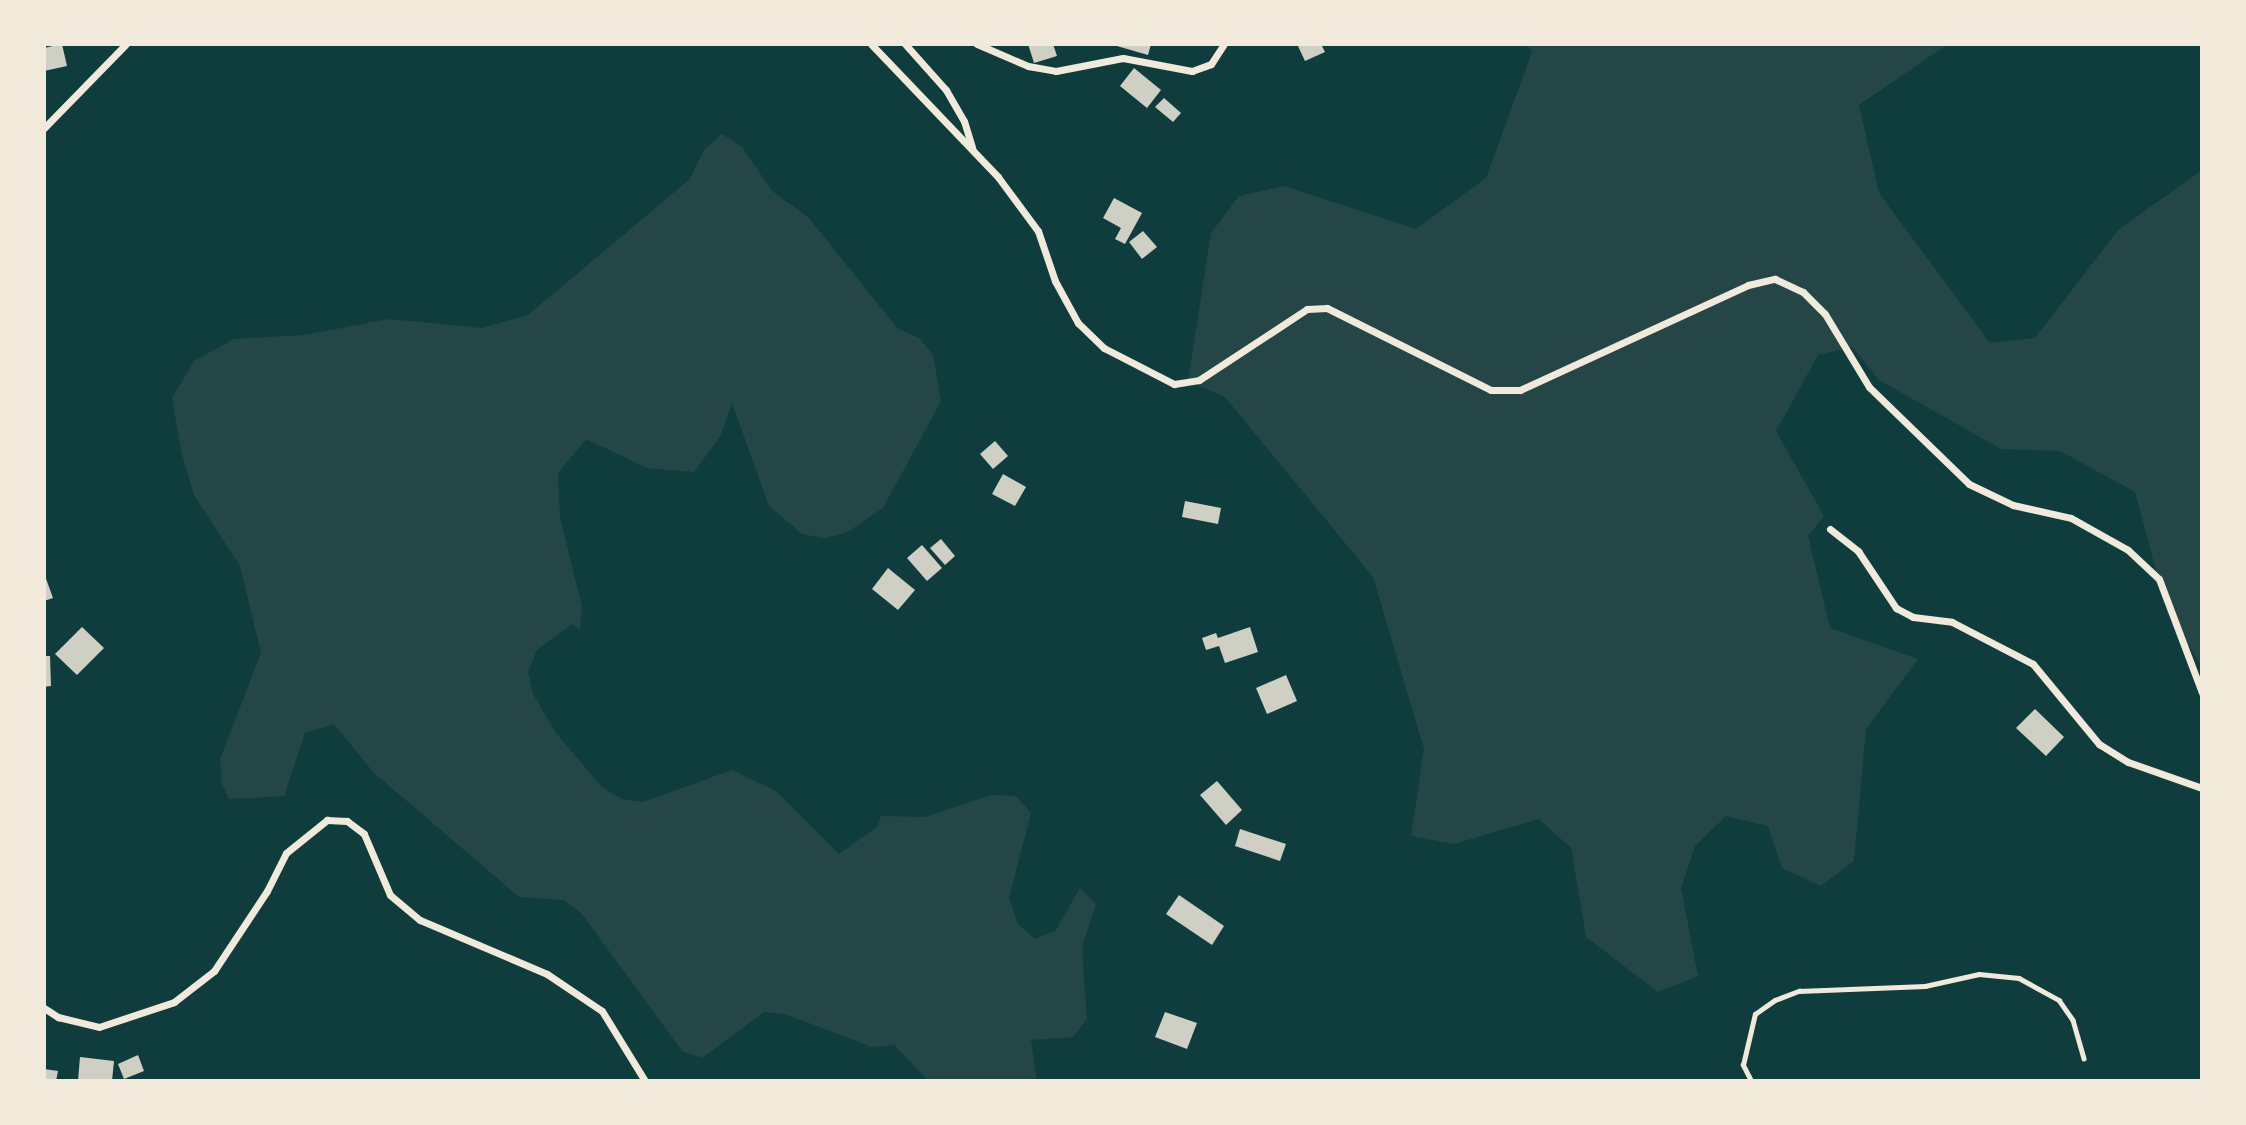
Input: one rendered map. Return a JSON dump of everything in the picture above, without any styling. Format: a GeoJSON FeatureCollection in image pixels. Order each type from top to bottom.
{"type":"FeatureCollection","features":[{"type":"Feature","properties":{"kind":"street"},"geometry":{"type":"LineString","coordinates":[[44,128],[126,44]]}},
{"type":"Feature","properties":{"kind":"street"},"geometry":{"type":"LineString","coordinates":[[871,44],[973,152],[1038,231],[1055,281],[1077,323],[1104,348],[1174,384],[1199,380],[1307,309],[1328,308],[1491,390],[1520,390],[1748,285],[1775,279],[1803,292],[1825,314],[1869,387],[1969,484],[2014,505],[2071,518],[2128,550],[2159,579],[2202,693]]}},
{"type":"Feature","properties":{"kind":"street"},"geometry":{"type":"LineString","coordinates":[[905,44],[946,90],[964,121],[973,152]]}},
{"type":"Feature","properties":{"kind":"street"},"geometry":{"type":"LineString","coordinates":[[977,44],[1015,61],[1056,71],[1124,58],[1192,71],[1211,64],[1224,44]]}},
{"type":"Feature","properties":{"kind":"street"},"geometry":{"type":"LineString","coordinates":[[1830,529],[1858,551],[1896,608],[1913,617],[1952,621],[2034,664],[2099,744],[2128,762],[2202,788]]}},
{"type":"Feature","properties":{"kind":"street"},"geometry":{"type":"LineString","coordinates":[[44,1008],[58,1017],[99,1027],[174,1002],[214,971],[267,891],[286,853],[327,820],[347,821],[364,834],[390,895],[420,920],[547,974],[602,1011],[645,1081]]}},
{"type":"Feature","properties":{"kind":"path"},"geometry":{"type":"LineString","coordinates":[[1751,1081],[1743,1065],[1755,1014],[1774,1000],[1799,991],[1925,986],[1979,974],[2019,978],[2059,1000],[2073,1020],[2084,1058]]}},
{"type":"Feature","properties":{"kind":"shaded area"},"geometry":{"type":"Polygon","coordinates":[[[1527,44],[1948,44],[1859,105],[1879,193],[1990,343],[2035,338],[2118,230],[2202,170],[2202,666],[2167,612],[2135,492],[2060,451],[2001,449],[1879,380],[1852,347],[1818,355],[1776,431],[1824,516],[1808,536],[1830,628],[1918,659],[1866,729],[1854,861],[1821,886],[1782,868],[1768,826],[1726,816],[1695,846],[1681,888],[1698,976],[1658,992],[1586,937],[1571,848],[1539,819],[1454,844],[1411,836],[1424,749],[1373,577],[1225,397],[1188,381],[1211,233],[1239,196],[1284,186],[1416,229],[1486,178],[1532,52],[1527,44]]]}},
{"type":"Feature","properties":{"kind":"shaded area"},"geometry":{"type":"Polygon","coordinates":[[[722,134],[742,147],[772,191],[809,218],[897,328],[919,338],[933,355],[941,401],[883,508],[846,533],[824,538],[802,534],[769,506],[732,403],[720,437],[694,472],[647,468],[586,439],[558,473],[560,517],[582,607],[580,629],[572,624],[537,650],[528,672],[533,694],[556,733],[601,786],[621,799],[643,802],[732,770],[776,791],[839,854],[877,827],[881,816],[925,817],[991,795],[1016,796],[1031,813],[1009,898],[1018,924],[1035,939],[1056,930],[1080,888],[1096,904],[1082,947],[1087,1019],[1073,1037],[1031,1040],[1037,1081],[929,1081],[894,1045],[872,1047],[785,1014],[764,1012],[702,1058],[682,1051],[582,914],[564,900],[519,897],[374,773],[334,724],[305,733],[284,796],[229,799],[222,784],[220,759],[261,653],[240,566],[194,495],[181,451],[172,398],[194,361],[234,339],[304,335],[389,319],[482,328],[528,315],[690,179],[704,150],[722,134]]]}},
{"type":"Feature","properties":{"kind":"building"},"geometry":{"type":"Polygon","coordinates":[[[62,44],[67,66],[44,71],[44,48],[62,44]]]}},
{"type":"Feature","properties":{"kind":"building"},"geometry":{"type":"Polygon","coordinates":[[[1028,44],[1053,44],[1057,56],[1034,63],[1028,44]]]}},
{"type":"Feature","properties":{"kind":"building"},"geometry":{"type":"Polygon","coordinates":[[[1110,44],[1151,44],[1148,55],[1110,44]]]}},
{"type":"Feature","properties":{"kind":"building"},"geometry":{"type":"Polygon","coordinates":[[[1297,44],[1321,44],[1325,52],[1305,61],[1297,44]]]}},
{"type":"Feature","properties":{"kind":"building"},"geometry":{"type":"Polygon","coordinates":[[[1134,68],[1161,90],[1147,108],[1120,86],[1134,68]]]}},
{"type":"Feature","properties":{"kind":"building"},"geometry":{"type":"Polygon","coordinates":[[[1164,98],[1181,113],[1173,122],[1155,107],[1164,98]]]}},
{"type":"Feature","properties":{"kind":"building"},"geometry":{"type":"Polygon","coordinates":[[[1114,198],[1142,213],[1125,244],[1115,239],[1121,228],[1103,218],[1114,198]]]}},
{"type":"Feature","properties":{"kind":"building"},"geometry":{"type":"Polygon","coordinates":[[[1143,231],[1157,247],[1142,259],[1129,242],[1143,231]]]}},
{"type":"Feature","properties":{"kind":"building"},"geometry":{"type":"Polygon","coordinates":[[[995,441],[1008,456],[993,469],[980,454],[995,441]]]}},
{"type":"Feature","properties":{"kind":"building"},"geometry":{"type":"Polygon","coordinates":[[[1003,474],[1026,487],[1015,506],[992,494],[1003,474]]]}},
{"type":"Feature","properties":{"kind":"building"},"geometry":{"type":"Polygon","coordinates":[[[1185,501],[1221,508],[1218,524],[1182,517],[1185,501]]]}},
{"type":"Feature","properties":{"kind":"building"},"geometry":{"type":"Polygon","coordinates":[[[941,539],[955,556],[945,565],[930,548],[941,539]]]}},
{"type":"Feature","properties":{"kind":"building"},"geometry":{"type":"Polygon","coordinates":[[[922,545],[942,568],[927,581],[907,558],[922,545]]]}},
{"type":"Feature","properties":{"kind":"building"},"geometry":{"type":"Polygon","coordinates":[[[888,568],[915,590],[898,610],[872,589],[888,568]]]}},
{"type":"Feature","properties":{"kind":"building"},"geometry":{"type":"Polygon","coordinates":[[[44,573],[53,598],[44,601],[44,573]]]}},
{"type":"Feature","properties":{"kind":"building"},"geometry":{"type":"Polygon","coordinates":[[[82,627],[104,648],[77,675],[55,654],[82,627]]]}},
{"type":"Feature","properties":{"kind":"building"},"geometry":{"type":"Polygon","coordinates":[[[1250,627],[1258,652],[1225,663],[1219,646],[1206,650],[1202,638],[1216,633],[1218,638],[1250,627]]]}},
{"type":"Feature","properties":{"kind":"building"},"geometry":{"type":"Polygon","coordinates":[[[44,656],[50,656],[51,686],[44,687],[44,656]]]}},
{"type":"Feature","properties":{"kind":"building"},"geometry":{"type":"Polygon","coordinates":[[[1286,675],[1297,701],[1267,714],[1256,688],[1286,675]]]}},
{"type":"Feature","properties":{"kind":"building"},"geometry":{"type":"Polygon","coordinates":[[[2035,709],[2064,737],[2046,756],[2016,728],[2035,709]]]}},
{"type":"Feature","properties":{"kind":"building"},"geometry":{"type":"Polygon","coordinates":[[[1217,781],[1242,810],[1226,825],[1200,795],[1217,781]]]}},
{"type":"Feature","properties":{"kind":"building"},"geometry":{"type":"Polygon","coordinates":[[[1240,829],[1286,844],[1280,861],[1235,846],[1240,829]]]}},
{"type":"Feature","properties":{"kind":"building"},"geometry":{"type":"Polygon","coordinates":[[[1179,895],[1224,926],[1212,945],[1166,914],[1179,895]]]}},
{"type":"Feature","properties":{"kind":"building"},"geometry":{"type":"Polygon","coordinates":[[[1165,1012],[1197,1023],[1187,1049],[1155,1037],[1165,1012]]]}},
{"type":"Feature","properties":{"kind":"building"},"geometry":{"type":"Polygon","coordinates":[[[138,1055],[144,1071],[124,1079],[118,1064],[138,1055]]]}},
{"type":"Feature","properties":{"kind":"building"},"geometry":{"type":"Polygon","coordinates":[[[80,1057],[114,1061],[112,1081],[78,1081],[80,1057]]]}},
{"type":"Feature","properties":{"kind":"building"},"geometry":{"type":"Polygon","coordinates":[[[44,1069],[58,1071],[56,1081],[44,1081],[44,1069]]]}}]}
